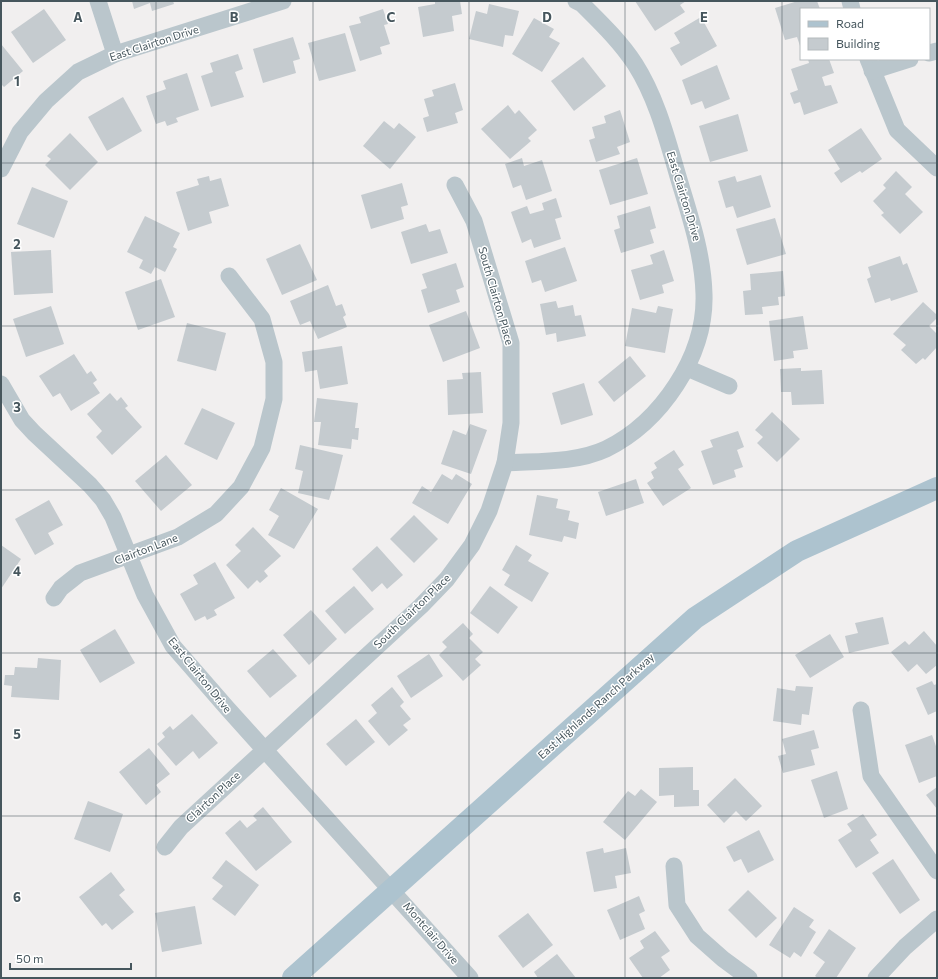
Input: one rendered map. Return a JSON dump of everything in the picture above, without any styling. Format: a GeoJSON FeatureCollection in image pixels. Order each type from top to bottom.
{"type":"FeatureCollection","features":[{"type":"Feature","properties":{"kind":"main road","name":"East Highlands Ranch Parkway"},"geometry":{"type":"LineString","coordinates":[[293,978],[391,888],[695,618],[798,552],[937,488]]}},
{"type":"Feature","properties":{"kind":"street"},"geometry":{"type":"LineString","coordinates":[[98,1],[115,54]]}},
{"type":"Feature","properties":{"kind":"street","name":"East Clairton Drive"},"geometry":{"type":"LineString","coordinates":[[1,170],[20,132],[46,101],[78,72],[115,54],[283,1]]}},
{"type":"Feature","properties":{"kind":"street","name":"East Clairton Drive"},"geometry":{"type":"LineString","coordinates":[[505,463],[575,458],[606,449],[640,426],[668,398],[687,368],[701,330],[704,295],[698,241],[658,112],[639,72],[612,34],[581,2]]}},
{"type":"Feature","properties":{"kind":"street"},"geometry":{"type":"LineString","coordinates":[[903,60],[870,65],[897,130],[937,168]]}},
{"type":"Feature","properties":{"kind":"street","name":"South Clairton Place"},"geometry":{"type":"LineString","coordinates":[[264,750],[420,606],[447,579],[472,545],[489,511],[505,463],[511,423],[512,343],[474,221],[455,185]]}},
{"type":"Feature","properties":{"kind":"street","name":"Clairton Lane"},"geometry":{"type":"LineString","coordinates":[[54,598],[61,588],[80,573],[178,537],[216,514],[241,487],[262,448],[274,400],[274,362],[262,319],[229,276]]}},
{"type":"Feature","properties":{"kind":"street"},"geometry":{"type":"LineString","coordinates":[[687,368],[729,386]]}},
{"type":"Feature","properties":{"kind":"street","name":"East Clairton Drive"},"geometry":{"type":"LineString","coordinates":[[1,384],[22,420],[90,485],[103,500],[113,516],[145,595],[174,646],[264,750],[391,888]]}},
{"type":"Feature","properties":{"kind":"street"},"geometry":{"type":"LineString","coordinates":[[861,710],[871,776],[937,871]]}},
{"type":"Feature","properties":{"kind":"street","name":"Clairton Place"},"geometry":{"type":"LineString","coordinates":[[165,847],[181,827],[264,750]]}},
{"type":"Feature","properties":{"kind":"street"},"geometry":{"type":"LineString","coordinates":[[674,866],[677,905],[697,936],[723,959],[749,978]]}},
{"type":"Feature","properties":{"kind":"street","name":"Montclair Drive"},"geometry":{"type":"LineString","coordinates":[[391,888],[470,978]]}},
{"type":"Feature","properties":{"kind":"street"},"geometry":{"type":"LineString","coordinates":[[876,978],[905,946],[937,919]]}},
{"type":"Feature","properties":{"kind":"building"},"geometry":{"type":"Polygon","coordinates":[[[132,1],[173,1],[174,4],[152,11],[150,3],[134,9],[132,1]]]}},
{"type":"Feature","properties":{"kind":"building"},"geometry":{"type":"Polygon","coordinates":[[[435,1],[460,1],[462,14],[452,16],[454,31],[423,37],[418,7],[435,4],[435,1]]]}},
{"type":"Feature","properties":{"kind":"building"},"geometry":{"type":"Polygon","coordinates":[[[635,1],[686,1],[680,5],[685,12],[655,31],[635,1]]]}},
{"type":"Feature","properties":{"kind":"building"},"geometry":{"type":"Polygon","coordinates":[[[798,1],[817,1],[820,8],[800,8],[800,46],[797,37],[785,40],[775,8],[798,1]]]}},
{"type":"Feature","properties":{"kind":"building"},"geometry":{"type":"Polygon","coordinates":[[[489,4],[519,11],[513,36],[505,35],[503,47],[469,39],[476,11],[487,14],[489,4]]]}},
{"type":"Feature","properties":{"kind":"building"},"geometry":{"type":"Polygon","coordinates":[[[44,9],[66,40],[33,63],[11,32],[44,9]]]}},
{"type":"Feature","properties":{"kind":"building"},"geometry":{"type":"Polygon","coordinates":[[[383,9],[388,24],[384,25],[390,44],[380,47],[382,54],[360,61],[349,26],[361,23],[359,17],[383,9]]]}},
{"type":"Feature","properties":{"kind":"building"},"geometry":{"type":"Polygon","coordinates":[[[701,17],[717,46],[681,66],[670,48],[680,43],[674,33],[701,17]]]}},
{"type":"Feature","properties":{"kind":"building"},"geometry":{"type":"Polygon","coordinates":[[[534,18],[554,29],[549,37],[560,43],[542,72],[512,54],[534,18]]]}},
{"type":"Feature","properties":{"kind":"building"},"geometry":{"type":"Polygon","coordinates":[[[345,33],[356,71],[319,81],[308,43],[345,33]]]}},
{"type":"Feature","properties":{"kind":"building"},"geometry":{"type":"Polygon","coordinates":[[[293,37],[300,59],[293,61],[296,73],[263,83],[253,49],[293,37]]]}},
{"type":"Feature","properties":{"kind":"building"},"geometry":{"type":"Polygon","coordinates":[[[1,44],[23,71],[4,87],[1,84],[1,44]]]}},
{"type":"Feature","properties":{"kind":"building"},"geometry":{"type":"Polygon","coordinates":[[[238,54],[243,69],[235,72],[244,97],[211,107],[201,76],[213,72],[210,63],[238,54]]]}},
{"type":"Feature","properties":{"kind":"building"},"geometry":{"type":"Polygon","coordinates":[[[583,57],[606,86],[574,111],[551,81],[583,57]]]}},
{"type":"Feature","properties":{"kind":"building"},"geometry":{"type":"Polygon","coordinates":[[[808,60],[829,60],[834,73],[822,77],[825,86],[831,85],[838,103],[804,115],[800,102],[794,104],[790,93],[798,90],[791,69],[809,63],[808,60]]]}},
{"type":"Feature","properties":{"kind":"building"},"geometry":{"type":"Polygon","coordinates":[[[717,65],[730,99],[705,109],[702,101],[691,105],[682,80],[717,65]]]}},
{"type":"Feature","properties":{"kind":"building"},"geometry":{"type":"Polygon","coordinates":[[[187,73],[199,110],[176,118],[178,122],[167,126],[165,121],[156,124],[146,96],[166,89],[163,81],[187,73]]]}},
{"type":"Feature","properties":{"kind":"building"},"geometry":{"type":"Polygon","coordinates":[[[455,83],[463,110],[455,113],[458,123],[427,132],[423,118],[429,116],[424,99],[434,96],[432,90],[455,83]]]}},
{"type":"Feature","properties":{"kind":"building"},"geometry":{"type":"Polygon","coordinates":[[[123,97],[142,131],[107,151],[88,117],[123,97]]]}},
{"type":"Feature","properties":{"kind":"building"},"geometry":{"type":"Polygon","coordinates":[[[508,105],[515,114],[519,110],[537,130],[528,138],[531,141],[510,159],[481,129],[508,105]]]}},
{"type":"Feature","properties":{"kind":"building"},"geometry":{"type":"Polygon","coordinates":[[[620,110],[630,142],[617,147],[620,154],[596,162],[589,140],[595,138],[592,127],[606,123],[604,116],[620,110]]]}},
{"type":"Feature","properties":{"kind":"building"},"geometry":{"type":"Polygon","coordinates":[[[738,114],[748,151],[710,162],[699,126],[738,114]]]}},
{"type":"Feature","properties":{"kind":"building"},"geometry":{"type":"Polygon","coordinates":[[[384,121],[394,129],[399,123],[416,137],[390,169],[363,146],[384,121]]]}},
{"type":"Feature","properties":{"kind":"building"},"geometry":{"type":"Polygon","coordinates":[[[861,128],[882,159],[862,173],[860,171],[841,183],[834,173],[840,169],[828,150],[861,128]]]}},
{"type":"Feature","properties":{"kind":"building"},"geometry":{"type":"Polygon","coordinates":[[[70,133],[98,162],[70,190],[45,165],[51,159],[47,156],[70,133]]]}},
{"type":"Feature","properties":{"kind":"building"},"geometry":{"type":"Polygon","coordinates":[[[522,158],[524,166],[542,160],[552,191],[526,200],[521,185],[513,188],[505,164],[522,158]]]}},
{"type":"Feature","properties":{"kind":"building"},"geometry":{"type":"Polygon","coordinates":[[[637,158],[648,194],[610,205],[599,170],[637,158]]]}},
{"type":"Feature","properties":{"kind":"building"},"geometry":{"type":"Polygon","coordinates":[[[896,171],[912,187],[905,194],[923,212],[900,234],[881,215],[884,213],[873,201],[886,188],[883,185],[896,171]]]}},
{"type":"Feature","properties":{"kind":"building"},"geometry":{"type":"Polygon","coordinates":[[[761,175],[771,207],[737,218],[733,206],[726,208],[718,181],[735,176],[737,182],[761,175]]]}},
{"type":"Feature","properties":{"kind":"building"},"geometry":{"type":"Polygon","coordinates":[[[209,176],[210,181],[221,178],[229,206],[209,212],[212,223],[188,231],[176,192],[199,185],[197,179],[209,176]]]}},
{"type":"Feature","properties":{"kind":"building"},"geometry":{"type":"Polygon","coordinates":[[[402,183],[408,205],[401,207],[404,219],[371,229],[361,195],[402,183]]]}},
{"type":"Feature","properties":{"kind":"building"},"geometry":{"type":"Polygon","coordinates":[[[32,187],[68,201],[54,238],[17,224],[32,187]]]}},
{"type":"Feature","properties":{"kind":"building"},"geometry":{"type":"Polygon","coordinates":[[[556,198],[562,217],[555,219],[561,239],[534,248],[531,239],[522,243],[511,212],[527,206],[530,214],[544,210],[542,203],[556,198]]]}},
{"type":"Feature","properties":{"kind":"building"},"geometry":{"type":"Polygon","coordinates":[[[650,206],[656,228],[650,230],[654,243],[621,253],[614,230],[620,228],[617,216],[650,206]]]}},
{"type":"Feature","properties":{"kind":"building"},"geometry":{"type":"Polygon","coordinates":[[[145,216],[180,233],[173,247],[177,249],[165,272],[155,267],[151,274],[139,268],[143,260],[127,252],[145,216]]]}},
{"type":"Feature","properties":{"kind":"building"},"geometry":{"type":"Polygon","coordinates":[[[775,218],[786,254],[747,265],[736,229],[775,218]]]}},
{"type":"Feature","properties":{"kind":"building"},"geometry":{"type":"Polygon","coordinates":[[[426,224],[429,232],[440,229],[448,253],[411,264],[401,232],[426,224]]]}},
{"type":"Feature","properties":{"kind":"building"},"geometry":{"type":"Polygon","coordinates":[[[300,244],[317,280],[282,295],[266,259],[300,244]]]}},
{"type":"Feature","properties":{"kind":"building"},"geometry":{"type":"Polygon","coordinates":[[[565,247],[577,281],[545,292],[541,280],[532,283],[525,261],[565,247]]]}},
{"type":"Feature","properties":{"kind":"building"},"geometry":{"type":"Polygon","coordinates":[[[51,250],[53,293],[14,295],[11,252],[51,250]]]}},
{"type":"Feature","properties":{"kind":"building"},"geometry":{"type":"Polygon","coordinates":[[[664,250],[674,281],[662,285],[664,293],[640,300],[631,270],[653,264],[650,255],[664,250]]]}},
{"type":"Feature","properties":{"kind":"building"},"geometry":{"type":"Polygon","coordinates":[[[900,256],[903,265],[907,263],[918,292],[891,301],[890,298],[875,303],[867,279],[871,277],[868,267],[900,256]]]}},
{"type":"Feature","properties":{"kind":"building"},"geometry":{"type":"Polygon","coordinates":[[[456,263],[464,287],[456,290],[460,302],[428,313],[421,290],[427,288],[422,274],[456,263]]]}},
{"type":"Feature","properties":{"kind":"building"},"geometry":{"type":"Polygon","coordinates":[[[783,271],[785,296],[778,297],[779,305],[762,307],[763,314],[745,315],[743,291],[751,290],[750,274],[783,271]]]}},
{"type":"Feature","properties":{"kind":"building"},"geometry":{"type":"Polygon","coordinates":[[[161,279],[175,317],[138,330],[125,292],[161,279]]]}},
{"type":"Feature","properties":{"kind":"building"},"geometry":{"type":"Polygon","coordinates":[[[328,285],[336,306],[342,304],[346,315],[343,317],[347,327],[318,339],[310,321],[300,325],[290,301],[328,285]]]}},
{"type":"Feature","properties":{"kind":"building"},"geometry":{"type":"Polygon","coordinates":[[[556,301],[558,308],[573,305],[575,316],[581,315],[586,336],[557,342],[556,333],[546,335],[540,304],[556,301]]]}},
{"type":"Feature","properties":{"kind":"building"},"geometry":{"type":"Polygon","coordinates":[[[923,302],[937,315],[937,318],[929,326],[937,334],[937,347],[925,360],[923,358],[916,364],[901,350],[906,345],[893,334],[923,302]]]}},
{"type":"Feature","properties":{"kind":"building"},"geometry":{"type":"Polygon","coordinates":[[[51,306],[64,344],[26,357],[13,319],[51,306]]]}},
{"type":"Feature","properties":{"kind":"building"},"geometry":{"type":"Polygon","coordinates":[[[658,306],[673,309],[665,353],[625,346],[632,308],[656,313],[658,306]]]}},
{"type":"Feature","properties":{"kind":"building"},"geometry":{"type":"Polygon","coordinates":[[[466,311],[480,348],[443,362],[429,325],[466,311]]]}},
{"type":"Feature","properties":{"kind":"building"},"geometry":{"type":"Polygon","coordinates":[[[803,316],[808,349],[793,351],[794,358],[774,361],[769,321],[803,316]]]}},
{"type":"Feature","properties":{"kind":"building"},"geometry":{"type":"Polygon","coordinates":[[[187,323],[226,333],[216,371],[177,361],[187,323]]]}},
{"type":"Feature","properties":{"kind":"building"},"geometry":{"type":"Polygon","coordinates":[[[342,346],[348,384],[320,389],[317,370],[305,372],[302,352],[342,346]]]}},
{"type":"Feature","properties":{"kind":"building"},"geometry":{"type":"Polygon","coordinates":[[[74,354],[87,374],[91,371],[97,380],[93,383],[100,393],[71,411],[60,393],[53,397],[39,376],[74,354]]]}},
{"type":"Feature","properties":{"kind":"building"},"geometry":{"type":"Polygon","coordinates":[[[630,356],[646,376],[614,402],[598,382],[630,356]]]}},
{"type":"Feature","properties":{"kind":"building"},"geometry":{"type":"Polygon","coordinates":[[[801,368],[801,371],[822,370],[824,404],[792,405],[791,392],[781,392],[780,369],[801,368]]]}},
{"type":"Feature","properties":{"kind":"building"},"geometry":{"type":"Polygon","coordinates":[[[481,372],[483,413],[448,415],[447,380],[463,379],[462,373],[481,372]]]}},
{"type":"Feature","properties":{"kind":"building"},"geometry":{"type":"Polygon","coordinates":[[[584,383],[593,415],[561,425],[552,393],[584,383]]]}},
{"type":"Feature","properties":{"kind":"building"},"geometry":{"type":"Polygon","coordinates":[[[110,393],[117,401],[121,397],[128,406],[125,408],[142,427],[112,455],[96,437],[102,431],[87,414],[110,393]]]}},
{"type":"Feature","properties":{"kind":"building"},"geometry":{"type":"Polygon","coordinates":[[[317,398],[358,403],[355,428],[359,428],[358,440],[352,439],[351,449],[318,445],[321,422],[314,422],[317,398]]]}},
{"type":"Feature","properties":{"kind":"building"},"geometry":{"type":"Polygon","coordinates":[[[202,408],[235,423],[217,460],[184,444],[202,408]]]}},
{"type":"Feature","properties":{"kind":"building"},"geometry":{"type":"Polygon","coordinates":[[[772,412],[800,439],[777,462],[757,443],[763,437],[755,430],[772,412]]]}},
{"type":"Feature","properties":{"kind":"building"},"geometry":{"type":"Polygon","coordinates":[[[470,424],[487,430],[471,474],[441,464],[453,430],[466,435],[470,424]]]}},
{"type":"Feature","properties":{"kind":"building"},"geometry":{"type":"Polygon","coordinates":[[[738,431],[744,447],[737,450],[743,467],[734,470],[736,477],[713,485],[701,451],[713,447],[710,440],[738,431]]]}},
{"type":"Feature","properties":{"kind":"building"},"geometry":{"type":"Polygon","coordinates":[[[300,445],[343,455],[334,491],[332,490],[329,500],[298,493],[303,471],[295,469],[300,445]]]}},
{"type":"Feature","properties":{"kind":"building"},"geometry":{"type":"Polygon","coordinates":[[[674,450],[684,465],[678,469],[691,488],[663,506],[647,483],[654,478],[651,472],[657,468],[654,463],[674,450]]]}},
{"type":"Feature","properties":{"kind":"building"},"geometry":{"type":"Polygon","coordinates":[[[166,455],[192,485],[161,511],[135,481],[166,455]]]}},
{"type":"Feature","properties":{"kind":"building"},"geometry":{"type":"Polygon","coordinates":[[[442,474],[452,480],[456,474],[472,484],[448,524],[412,503],[422,486],[431,492],[442,474]]]}},
{"type":"Feature","properties":{"kind":"building"},"geometry":{"type":"Polygon","coordinates":[[[636,479],[644,503],[606,516],[598,492],[636,479]]]}},
{"type":"Feature","properties":{"kind":"building"},"geometry":{"type":"Polygon","coordinates":[[[281,488],[318,509],[294,549],[268,535],[279,516],[269,510],[281,488]]]}},
{"type":"Feature","properties":{"kind":"building"},"geometry":{"type":"Polygon","coordinates":[[[537,495],[558,499],[556,508],[570,511],[568,520],[579,523],[576,539],[564,536],[562,542],[529,535],[537,495]]]}},
{"type":"Feature","properties":{"kind":"building"},"geometry":{"type":"Polygon","coordinates":[[[49,500],[63,525],[48,533],[54,544],[35,555],[15,519],[49,500]]]}},
{"type":"Feature","properties":{"kind":"building"},"geometry":{"type":"Polygon","coordinates":[[[414,515],[438,539],[414,563],[390,539],[414,515]]]}},
{"type":"Feature","properties":{"kind":"building"},"geometry":{"type":"Polygon","coordinates":[[[253,527],[281,556],[264,571],[268,576],[260,583],[257,580],[248,589],[226,565],[241,551],[235,545],[253,527]]]}},
{"type":"Feature","properties":{"kind":"building"},"geometry":{"type":"Polygon","coordinates":[[[1,545],[21,559],[1,589],[1,545]]]}},
{"type":"Feature","properties":{"kind":"building"},"geometry":{"type":"Polygon","coordinates":[[[516,545],[532,555],[528,561],[549,573],[532,602],[504,585],[510,575],[502,570],[516,545]]]}},
{"type":"Feature","properties":{"kind":"building"},"geometry":{"type":"Polygon","coordinates":[[[377,546],[403,575],[387,589],[382,583],[372,592],[352,569],[377,546]]]}},
{"type":"Feature","properties":{"kind":"building"},"geometry":{"type":"Polygon","coordinates":[[[215,562],[235,598],[214,610],[217,615],[207,620],[205,616],[195,621],[180,594],[198,584],[193,575],[215,562]]]}},
{"type":"Feature","properties":{"kind":"building"},"geometry":{"type":"Polygon","coordinates":[[[354,586],[374,609],[345,634],[325,611],[354,586]]]}},
{"type":"Feature","properties":{"kind":"building"},"geometry":{"type":"Polygon","coordinates":[[[490,586],[518,607],[498,634],[470,613],[490,586]]]}},
{"type":"Feature","properties":{"kind":"building"},"geometry":{"type":"Polygon","coordinates":[[[311,610],[337,639],[309,665],[283,635],[311,610]]]}},
{"type":"Feature","properties":{"kind":"building"},"geometry":{"type":"Polygon","coordinates":[[[883,617],[889,644],[849,653],[845,636],[858,633],[855,623],[883,617]]]}},
{"type":"Feature","properties":{"kind":"building"},"geometry":{"type":"Polygon","coordinates":[[[463,623],[473,634],[469,638],[483,652],[475,659],[481,665],[463,681],[439,655],[447,647],[442,642],[463,623]]]}},
{"type":"Feature","properties":{"kind":"building"},"geometry":{"type":"Polygon","coordinates":[[[115,629],[135,663],[100,683],[80,650],[115,629]]]}},
{"type":"Feature","properties":{"kind":"building"},"geometry":{"type":"Polygon","coordinates":[[[924,631],[937,646],[937,665],[926,674],[917,664],[908,672],[891,652],[905,641],[909,645],[924,631]]]}},
{"type":"Feature","properties":{"kind":"building"},"geometry":{"type":"Polygon","coordinates":[[[830,634],[844,657],[810,678],[795,655],[830,634]]]}},
{"type":"Feature","properties":{"kind":"building"},"geometry":{"type":"Polygon","coordinates":[[[273,649],[297,676],[270,698],[247,671],[273,649]]]}},
{"type":"Feature","properties":{"kind":"building"},"geometry":{"type":"Polygon","coordinates":[[[429,654],[443,676],[411,698],[397,676],[429,654]]]}},
{"type":"Feature","properties":{"kind":"building"},"geometry":{"type":"Polygon","coordinates":[[[38,658],[61,660],[59,700],[11,697],[12,686],[4,685],[5,675],[14,675],[15,667],[37,668],[38,658]]]}},
{"type":"Feature","properties":{"kind":"building"},"geometry":{"type":"Polygon","coordinates":[[[932,681],[934,685],[937,684],[937,711],[928,715],[916,688],[932,681]]]}},
{"type":"Feature","properties":{"kind":"building"},"geometry":{"type":"Polygon","coordinates":[[[796,686],[813,687],[809,715],[802,714],[801,725],[773,721],[777,688],[795,691],[796,686]]]}},
{"type":"Feature","properties":{"kind":"building"},"geometry":{"type":"Polygon","coordinates":[[[392,687],[404,702],[400,706],[411,719],[403,725],[408,730],[389,746],[368,721],[377,713],[371,705],[392,687]]]}},
{"type":"Feature","properties":{"kind":"building"},"geometry":{"type":"Polygon","coordinates":[[[192,714],[218,743],[199,759],[193,751],[176,766],[157,744],[165,737],[162,733],[170,726],[173,730],[192,714]]]}},
{"type":"Feature","properties":{"kind":"building"},"geometry":{"type":"Polygon","coordinates":[[[356,719],[375,742],[346,766],[326,744],[356,719]]]}},
{"type":"Feature","properties":{"kind":"building"},"geometry":{"type":"Polygon","coordinates":[[[814,730],[819,748],[811,750],[815,765],[783,773],[778,756],[786,754],[782,739],[814,730]]]}},
{"type":"Feature","properties":{"kind":"building"},"geometry":{"type":"Polygon","coordinates":[[[932,735],[937,749],[937,776],[919,783],[905,745],[932,735]]]}},
{"type":"Feature","properties":{"kind":"building"},"geometry":{"type":"Polygon","coordinates":[[[149,748],[170,774],[156,785],[161,792],[146,805],[119,772],[149,748]]]}},
{"type":"Feature","properties":{"kind":"building"},"geometry":{"type":"Polygon","coordinates":[[[693,767],[693,790],[699,790],[699,806],[674,807],[674,795],[659,796],[659,768],[693,767]]]}},
{"type":"Feature","properties":{"kind":"building"},"geometry":{"type":"Polygon","coordinates":[[[837,771],[848,809],[824,818],[811,780],[837,771]]]}},
{"type":"Feature","properties":{"kind":"building"},"geometry":{"type":"Polygon","coordinates":[[[735,778],[762,806],[746,821],[736,811],[724,823],[707,805],[735,778]]]}},
{"type":"Feature","properties":{"kind":"building"},"geometry":{"type":"Polygon","coordinates":[[[937,787],[937,809],[926,795],[937,787]]]}},
{"type":"Feature","properties":{"kind":"building"},"geometry":{"type":"Polygon","coordinates":[[[641,789],[657,802],[625,840],[603,822],[628,791],[635,796],[641,789]]]}},
{"type":"Feature","properties":{"kind":"building"},"geometry":{"type":"Polygon","coordinates":[[[88,801],[123,814],[110,852],[74,839],[88,801]]]}},
{"type":"Feature","properties":{"kind":"building"},"geometry":{"type":"Polygon","coordinates":[[[263,807],[292,842],[256,871],[225,833],[240,820],[247,828],[257,820],[253,816],[263,807]]]}},
{"type":"Feature","properties":{"kind":"building"},"geometry":{"type":"Polygon","coordinates":[[[863,814],[877,835],[870,840],[879,853],[856,868],[838,840],[852,831],[847,824],[863,814]]]}},
{"type":"Feature","properties":{"kind":"building"},"geometry":{"type":"Polygon","coordinates":[[[759,830],[774,860],[748,873],[741,859],[734,862],[726,847],[759,830]]]}},
{"type":"Feature","properties":{"kind":"building"},"geometry":{"type":"Polygon","coordinates":[[[603,848],[604,853],[626,848],[631,873],[615,876],[617,888],[594,892],[586,852],[603,848]]]}},
{"type":"Feature","properties":{"kind":"building"},"geometry":{"type":"Polygon","coordinates":[[[893,859],[920,900],[900,914],[872,873],[893,859]]]}},
{"type":"Feature","properties":{"kind":"building"},"geometry":{"type":"Polygon","coordinates":[[[226,860],[259,885],[235,916],[212,899],[223,886],[212,878],[226,860]]]}},
{"type":"Feature","properties":{"kind":"building"},"geometry":{"type":"Polygon","coordinates":[[[111,872],[125,890],[119,895],[134,912],[112,930],[106,923],[102,926],[79,897],[111,872]]]}},
{"type":"Feature","properties":{"kind":"building"},"geometry":{"type":"Polygon","coordinates":[[[748,890],[777,918],[756,938],[728,910],[748,890]]]}},
{"type":"Feature","properties":{"kind":"building"},"geometry":{"type":"Polygon","coordinates":[[[639,896],[645,911],[639,914],[645,929],[620,940],[607,910],[639,896]]]}},
{"type":"Feature","properties":{"kind":"building"},"geometry":{"type":"Polygon","coordinates":[[[195,906],[202,944],[162,952],[155,913],[195,906]]]}},
{"type":"Feature","properties":{"kind":"building"},"geometry":{"type":"Polygon","coordinates":[[[794,907],[814,920],[809,927],[816,932],[801,957],[794,952],[790,958],[769,945],[794,907]]]}},
{"type":"Feature","properties":{"kind":"building"},"geometry":{"type":"Polygon","coordinates":[[[528,913],[553,945],[523,968],[498,936],[528,913]]]}},
{"type":"Feature","properties":{"kind":"building"},"geometry":{"type":"Polygon","coordinates":[[[829,929],[856,948],[836,978],[818,978],[815,976],[825,962],[813,953],[829,929]]]}},
{"type":"Feature","properties":{"kind":"building"},"geometry":{"type":"Polygon","coordinates":[[[655,931],[670,951],[661,957],[670,970],[659,978],[643,978],[629,958],[644,948],[640,941],[655,931]]]}},
{"type":"Feature","properties":{"kind":"building"},"geometry":{"type":"Polygon","coordinates":[[[557,954],[576,978],[538,978],[534,972],[557,954]]]}}]}
